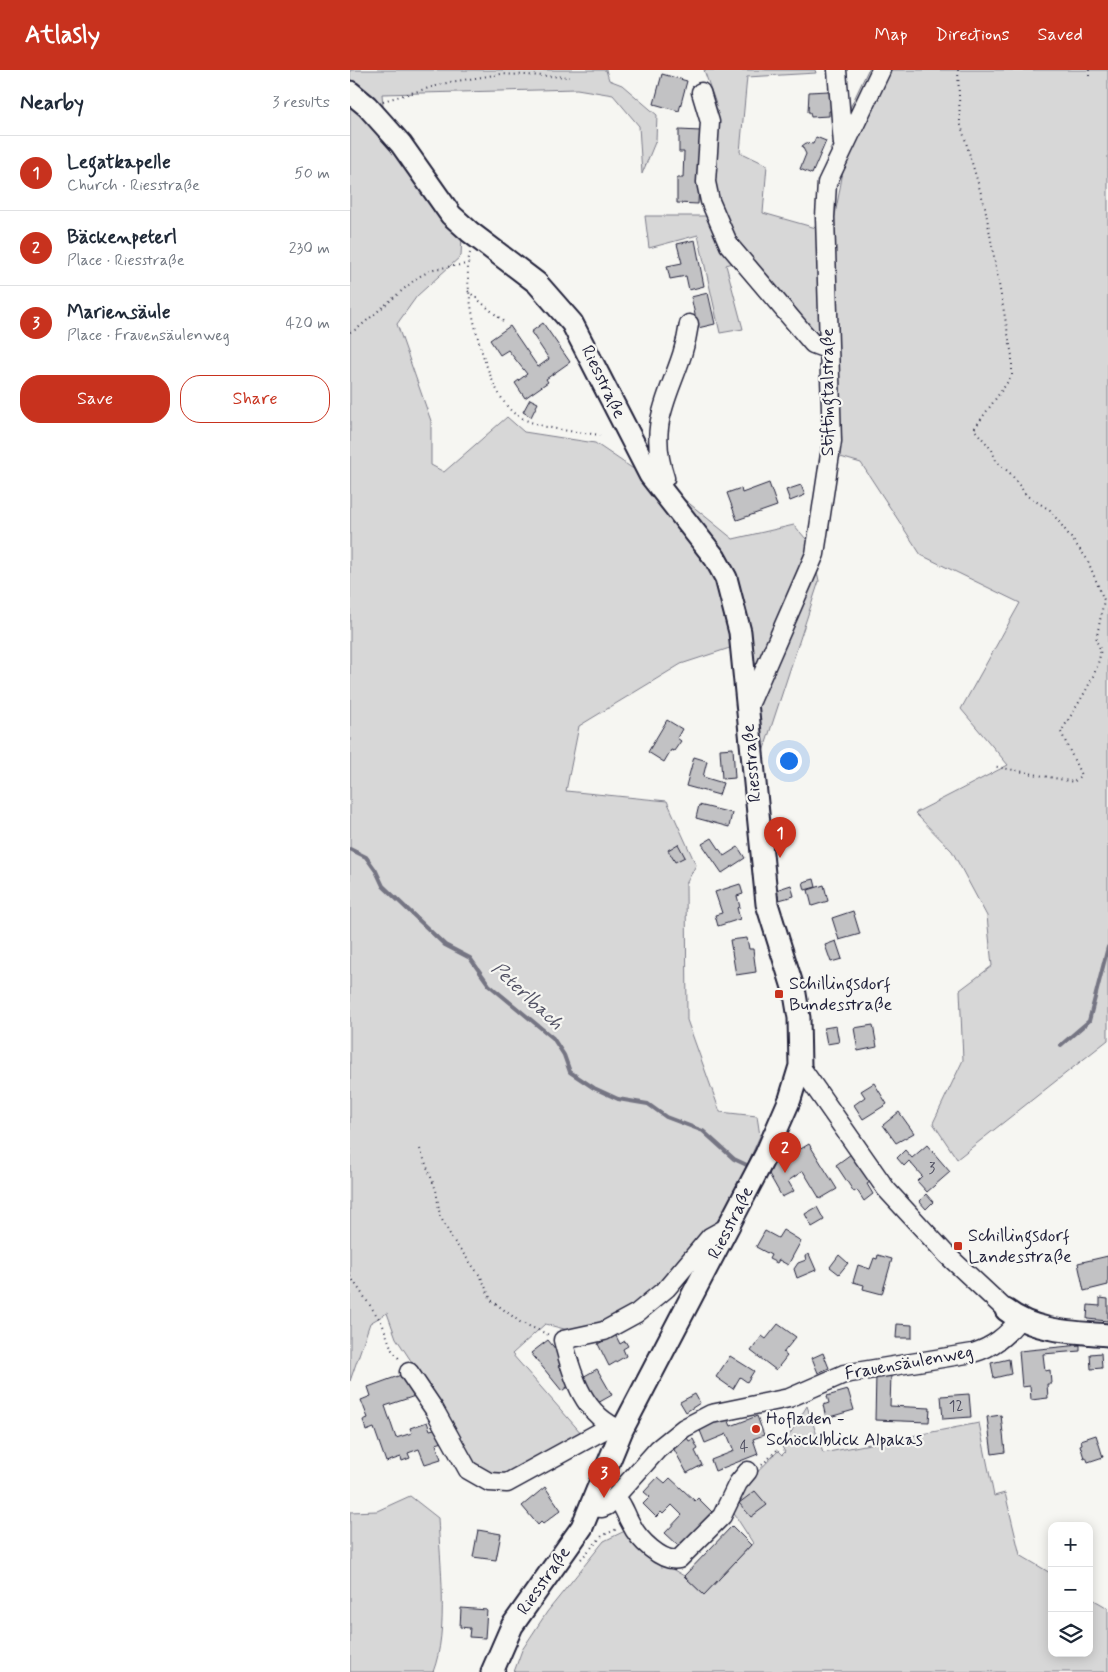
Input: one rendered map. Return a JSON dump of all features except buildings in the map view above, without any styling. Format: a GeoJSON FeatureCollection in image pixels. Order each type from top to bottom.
{"type":"FeatureCollection","features":[{"type":"Feature","properties":{"kind":"main road","name":"Riesstraße"},"geometry":{"type":"LineString","coordinates":[[350,92],[367,106],[401,144],[451,215],[477,238],[537,282],[572,323],[638,454],[657,484],[714,558],[726,578],[740,632],[762,875],[767,904],[795,994],[799,1018],[800,1066],[790,1099],[766,1154],[730,1226],[616,1428],[591,1507],[582,1527],[512,1626],[492,1672]]}},
{"type":"Feature","properties":{"kind":"main road"},"geometry":{"type":"LineString","coordinates":[[1012,1315],[1050,1329],[1108,1335]]}},
{"type":"Feature","properties":{"kind":"street"},"geometry":{"type":"LineString","coordinates":[[837,70],[843,145]]}},
{"type":"Feature","properties":{"kind":"street","name":"Stiftingtalstraße"},"geometry":{"type":"LineString","coordinates":[[747,711],[815,554],[832,440],[825,217],[827,183],[843,145],[881,70]]}},
{"type":"Feature","properties":{"kind":"street"},"geometry":{"type":"LineString","coordinates":[[701,92],[710,122],[706,182],[710,201],[729,245],[813,344],[829,350]]}},
{"type":"Feature","properties":{"kind":"street"},"geometry":{"type":"LineString","coordinates":[[657,484],[664,478],[657,454],[658,427],[686,342],[689,324]]}},
{"type":"Feature","properties":{"kind":"street"},"geometry":{"type":"LineString","coordinates":[[800,1066],[886,1188],[946,1254],[1012,1315]]}},
{"type":"Feature","properties":{"kind":"street"},"geometry":{"type":"LineString","coordinates":[[409,1372],[434,1409],[468,1470],[489,1482],[506,1483],[616,1428],[589,1407],[571,1374],[563,1340],[604,1331],[637,1313],[667,1288],[710,1237],[730,1226]]}},
{"type":"Feature","properties":{"kind":"street","name":"Frauensäulenweg"},"geometry":{"type":"LineString","coordinates":[[591,1507],[602,1508],[616,1497],[658,1448],[684,1428],[711,1414],[788,1398],[844,1374],[973,1353],[990,1348],[1008,1333],[1012,1315]]}},
{"type":"Feature","properties":{"kind":"street"},"geometry":{"type":"LineString","coordinates":[[616,1497],[626,1509],[631,1525],[663,1557],[673,1560],[679,1559],[722,1516],[738,1483],[748,1471]]}},
{"type":"Feature","properties":{"kind":"path"},"geometry":{"type":"LineString","coordinates":[[958,70],[960,122],[985,206],[1012,356],[1012,376],[974,429],[992,450],[996,462],[1011,474],[1027,496],[1050,510],[1087,559],[1104,600],[1096,641],[1100,647],[1100,655],[1086,690],[1061,732],[1081,775],[1074,782],[993,766]]}},
{"type":"Feature","properties":{"kind":"path"},"geometry":{"type":"LineString","coordinates":[[1089,70],[1089,76]]}},
{"type":"Feature","properties":{"kind":"path"},"geometry":{"type":"LineString","coordinates":[[367,106],[450,82],[501,74],[570,77]]}},
{"type":"Feature","properties":{"kind":"path"},"geometry":{"type":"LineString","coordinates":[[477,238],[467,264],[471,313],[485,362],[508,409],[518,416],[544,426],[600,435]]}},
{"type":"Feature","properties":{"kind":"path"},"geometry":{"type":"LineString","coordinates":[[350,332],[357,329],[418,277],[434,269],[467,264]]}},
{"type":"Feature","properties":{"kind":"path"},"geometry":{"type":"LineString","coordinates":[[468,291],[503,321]]}},
{"type":"Feature","properties":{"kind":"path"},"geometry":{"type":"LineString","coordinates":[[420,1149],[436,1190],[440,1216],[453,1240],[481,1277],[491,1300],[520,1322],[563,1340]]}},
{"type":"Feature","properties":{"kind":"path"},"geometry":{"type":"LineString","coordinates":[[350,1276],[382,1323],[392,1350],[409,1372]]}},
{"type":"Feature","properties":{"kind":"path"},"geometry":{"type":"LineString","coordinates":[[765,1463],[778,1449]]}},
{"type":"Feature","properties":{"kind":"path"},"geometry":{"type":"LineString","coordinates":[[577,1565],[602,1536],[621,1526],[631,1525]]}},
{"type":"Feature","properties":{"kind":"shaded area"},"geometry":{"type":"Polygon","coordinates":[[[350,70],[606,70],[609,80],[622,85],[657,115],[656,140],[642,174],[639,126],[613,95],[577,89],[382,94],[383,106],[463,217],[461,256],[417,296],[397,324],[431,421],[431,465],[444,472],[507,417],[524,432],[595,443],[632,468],[659,474],[685,500],[733,539],[794,525],[812,546],[819,581],[763,752],[751,641],[681,664],[579,726],[566,791],[667,801],[696,865],[686,884],[687,1020],[720,1112],[757,1116],[760,1136],[725,1214],[661,1282],[632,1307],[595,1328],[568,1330],[545,1324],[512,1354],[582,1434],[507,1476],[489,1477],[472,1465],[429,1388],[396,1338],[387,1313],[370,1323],[350,1381],[350,70]]]}},
{"type":"Feature","properties":{"kind":"shaded area"},"geometry":{"type":"Polygon","coordinates":[[[704,70],[815,70],[816,73],[747,77],[740,152],[767,165],[763,213],[816,228],[820,336],[815,340],[792,331],[733,263],[726,265],[743,329],[720,333],[698,235],[649,248],[645,216],[708,216],[716,104],[704,70]]]}},
{"type":"Feature","properties":{"kind":"shaded area"},"geometry":{"type":"Polygon","coordinates":[[[868,70],[1108,70],[1108,1040],[957,1159],[933,1123],[963,1060],[960,990],[992,966],[987,916],[952,851],[915,813],[1008,765],[961,709],[1020,603],[921,555],[861,463],[837,456],[833,226],[845,161],[830,150],[868,70]]]}},
{"type":"Feature","properties":{"kind":"shaded area"},"geometry":{"type":"Polygon","coordinates":[[[807,1406],[823,1453],[979,1423],[994,1496],[1005,1493],[1020,1555],[1048,1572],[1048,1657],[1093,1657],[1093,1599],[1108,1608],[1108,1672],[514,1672],[522,1650],[547,1612],[604,1541],[629,1529],[652,1557],[684,1576],[704,1595],[753,1543],[731,1509],[742,1488],[778,1451],[782,1455],[785,1452],[782,1447],[807,1406]]]}},
{"type":"Feature","properties":{"kind":"shaded area"},"geometry":{"type":"Polygon","coordinates":[[[410,1496],[438,1518],[442,1575],[442,1617],[441,1637],[433,1672],[350,1672],[350,1512],[377,1511],[410,1496]]]}},
{"type":"Feature","properties":{"kind":"waterway","name":"Peterlbach"},"geometry":{"type":"LineString","coordinates":[[350,849],[366,857],[376,871],[383,886],[445,945],[470,958],[489,985],[553,1038],[564,1055],[570,1072],[594,1088],[618,1099],[648,1104],[666,1117],[703,1131],[734,1159],[751,1167]]}},
{"type":"Feature","properties":{"kind":"waterway"},"geometry":{"type":"LineString","coordinates":[[1061,1045],[1089,1021],[1108,947]]}},
{"type":"Feature","properties":{"kind":"place","name":"Legatkapelle"},"geometry":{"type":"Point","coordinates":[780,858]}},
{"type":"Feature","properties":{"kind":"place","name":"Schillingsdorf Bundesstraße"},"geometry":{"type":"Point","coordinates":[779,994]}},
{"type":"Feature","properties":{"kind":"place","name":"Bäckenpeterl"},"geometry":{"type":"Point","coordinates":[785,1173]}},
{"type":"Feature","properties":{"kind":"place","name":"Schillingsdorf Landesstraße"},"geometry":{"type":"Point","coordinates":[958,1246]}},
{"type":"Feature","properties":{"kind":"place","name":"Hofladen - Schöcklblick Alpakas"},"geometry":{"type":"Point","coordinates":[756,1429]}},
{"type":"Feature","properties":{"kind":"place","name":"Mariensäule"},"geometry":{"type":"Point","coordinates":[604,1498]}}]}
